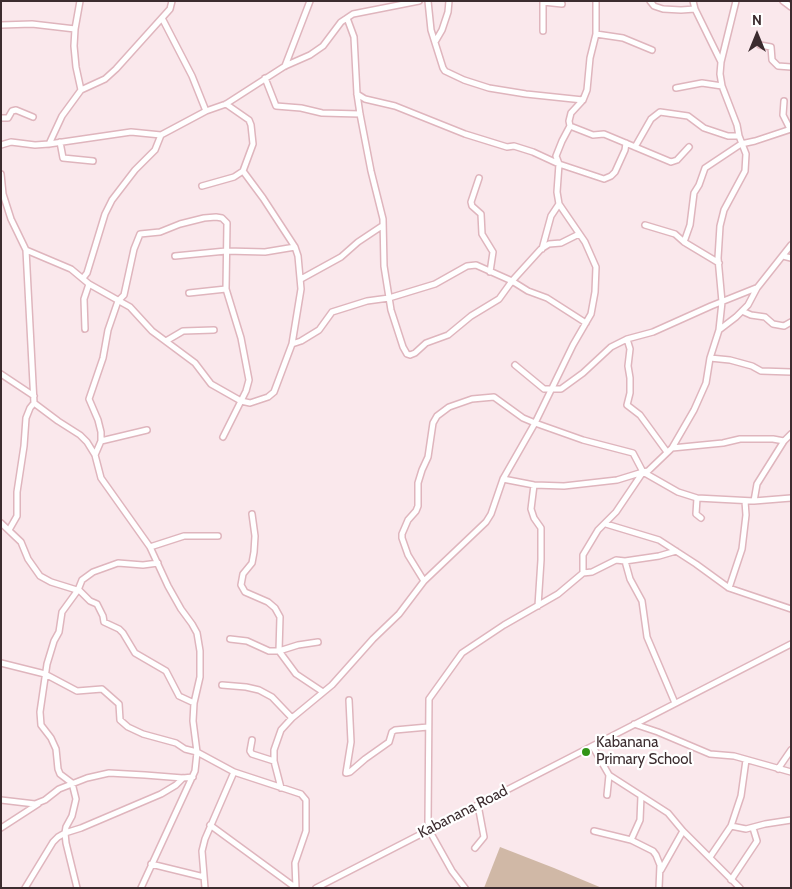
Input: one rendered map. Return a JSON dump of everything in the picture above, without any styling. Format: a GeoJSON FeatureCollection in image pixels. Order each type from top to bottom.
{"type":"FeatureCollection","features":[{"type":"Feature","properties":{"kind":"street"},"geometry":{"type":"LineString","coordinates":[[80,1],[75,29],[76,67],[82,90]]}},
{"type":"Feature","properties":{"kind":"street"},"geometry":{"type":"LineString","coordinates":[[49,144],[62,116],[82,90],[110,75],[170,9],[172,1]]}},
{"type":"Feature","properties":{"kind":"street"},"geometry":{"type":"LineString","coordinates":[[285,66],[310,1]]}},
{"type":"Feature","properties":{"kind":"street"},"geometry":{"type":"LineString","coordinates":[[1,145],[11,142],[36,145],[49,144],[131,132],[161,135],[206,111],[226,104],[285,66],[310,55],[324,46],[340,22],[353,14],[419,1]]}},
{"type":"Feature","properties":{"kind":"street"},"geometry":{"type":"LineString","coordinates":[[428,1],[431,30],[442,68],[445,72],[489,88],[583,100]]}},
{"type":"Feature","properties":{"kind":"street"},"geometry":{"type":"LineString","coordinates":[[435,42],[446,18],[449,1]]}},
{"type":"Feature","properties":{"kind":"street"},"geometry":{"type":"LineString","coordinates":[[281,788],[274,761],[277,738],[281,730],[349,668],[373,639],[399,614],[424,581],[486,522],[491,514],[503,479],[535,423],[593,306],[596,292],[596,267],[585,242],[559,204],[557,192],[559,164],[556,156],[570,126],[571,113],[583,100],[587,90],[590,58],[596,34],[596,1]]}},
{"type":"Feature","properties":{"kind":"street"},"geometry":{"type":"LineString","coordinates":[[650,1],[654,6],[663,9],[695,9]]}},
{"type":"Feature","properties":{"kind":"street"},"geometry":{"type":"LineString","coordinates":[[693,1],[695,9],[721,62]]}},
{"type":"Feature","properties":{"kind":"street"},"geometry":{"type":"LineString","coordinates":[[503,479],[534,485],[564,486],[597,484],[627,478],[648,471],[672,448],[694,410],[706,384],[710,358],[719,330],[722,302],[718,258],[721,220],[746,165],[746,154],[722,86],[720,74],[721,62],[736,1]]}},
{"type":"Feature","properties":{"kind":"street"},"geometry":{"type":"LineString","coordinates":[[783,1],[791,7]]}},
{"type":"Feature","properties":{"kind":"street"},"geometry":{"type":"LineString","coordinates":[[543,31],[543,2],[562,4]]}},
{"type":"Feature","properties":{"kind":"street"},"geometry":{"type":"LineString","coordinates":[[162,18],[192,76],[206,111]]}},
{"type":"Feature","properties":{"kind":"street"},"geometry":{"type":"LineString","coordinates":[[347,18],[354,37],[360,114],[383,219],[384,266],[389,298],[403,347],[407,354],[416,353],[426,343],[454,331],[471,316],[499,299],[512,281],[541,249],[549,244],[561,243],[579,234]]}},
{"type":"Feature","properties":{"kind":"street"},"geometry":{"type":"LineString","coordinates":[[1,25],[32,24],[75,29]]}},
{"type":"Feature","properties":{"kind":"street"},"geometry":{"type":"LineString","coordinates":[[596,34],[623,38],[652,50]]}},
{"type":"Feature","properties":{"kind":"street"},"geometry":{"type":"LineString","coordinates":[[760,45],[771,47],[772,60],[778,66],[791,67]]}},
{"type":"Feature","properties":{"kind":"street"},"geometry":{"type":"LineString","coordinates":[[265,78],[276,106],[301,108],[322,113],[360,114]]}},
{"type":"Feature","properties":{"kind":"street"},"geometry":{"type":"LineString","coordinates":[[676,88],[702,83],[722,86]]}},
{"type":"Feature","properties":{"kind":"street"},"geometry":{"type":"LineString","coordinates":[[357,94],[364,99],[395,106],[465,134],[508,147],[514,146],[533,152],[559,164],[599,178],[608,178],[615,172],[626,143]]}},
{"type":"Feature","properties":{"kind":"street"},"geometry":{"type":"LineString","coordinates":[[684,242],[690,225],[694,192],[699,185],[705,168],[741,144],[790,129],[783,115],[784,101]]}},
{"type":"Feature","properties":{"kind":"street"},"geometry":{"type":"LineString","coordinates":[[202,186],[234,177],[243,171],[254,144],[248,120],[226,104]]}},
{"type":"Feature","properties":{"kind":"street"},"geometry":{"type":"LineString","coordinates":[[1,118],[8,118],[12,111],[16,110],[34,117]]}},
{"type":"Feature","properties":{"kind":"street"},"geometry":{"type":"LineString","coordinates":[[635,147],[651,119],[660,112],[688,116],[704,128],[728,136],[739,136]]}},
{"type":"Feature","properties":{"kind":"street"},"geometry":{"type":"LineString","coordinates":[[570,126],[593,135],[604,134],[674,162],[690,147]]}},
{"type":"Feature","properties":{"kind":"street"},"geometry":{"type":"LineString","coordinates":[[83,278],[87,272],[105,214],[112,200],[135,170],[155,150],[161,135]]}},
{"type":"Feature","properties":{"kind":"street"},"geometry":{"type":"LineString","coordinates":[[60,142],[62,158],[93,161]]}},
{"type":"Feature","properties":{"kind":"street"},"geometry":{"type":"LineString","coordinates":[[26,250],[72,269],[89,284],[130,307],[152,331],[195,363],[211,384],[241,401],[250,403],[268,397],[274,392],[292,344],[301,279],[295,247],[243,171]]}},
{"type":"Feature","properties":{"kind":"street"},"geometry":{"type":"LineString","coordinates":[[1,174],[2,195],[26,250],[34,396],[34,403],[26,418],[17,492],[17,516],[9,530]]}},
{"type":"Feature","properties":{"kind":"street"},"geometry":{"type":"LineString","coordinates":[[479,178],[471,202],[472,206],[481,214],[482,234],[493,252],[490,272]]}},
{"type":"Feature","properties":{"kind":"street"},"geometry":{"type":"LineString","coordinates":[[541,249],[551,216],[559,204]]}},
{"type":"Feature","properties":{"kind":"street"},"geometry":{"type":"LineString","coordinates":[[95,455],[101,441],[98,420],[89,399],[103,358],[108,330],[118,301],[124,295],[134,250],[142,233],[160,232],[180,224],[204,218],[222,218],[227,223],[226,290],[241,338],[248,372],[246,391],[222,437]]}},
{"type":"Feature","properties":{"kind":"street"},"geometry":{"type":"LineString","coordinates":[[645,225],[675,234],[684,242],[720,264]]}},
{"type":"Feature","properties":{"kind":"street"},"geometry":{"type":"LineString","coordinates":[[301,279],[341,257],[358,242],[382,226]]}},
{"type":"Feature","properties":{"kind":"street"},"geometry":{"type":"LineString","coordinates":[[719,330],[748,305],[757,288],[791,245]]}},
{"type":"Feature","properties":{"kind":"street"},"geometry":{"type":"LineString","coordinates":[[175,256],[226,251],[265,252],[295,247]]}},
{"type":"Feature","properties":{"kind":"street"},"geometry":{"type":"LineString","coordinates":[[783,256],[791,258]]}},
{"type":"Feature","properties":{"kind":"street"},"geometry":{"type":"LineString","coordinates":[[292,344],[320,330],[332,312],[367,300],[389,298],[439,282],[468,266],[476,265],[512,281],[528,291],[547,298],[586,323]]}},
{"type":"Feature","properties":{"kind":"street"},"geometry":{"type":"LineString","coordinates":[[85,329],[84,299],[89,284]]}},
{"type":"Feature","properties":{"kind":"street"},"geometry":{"type":"LineString","coordinates":[[515,365],[544,389],[562,389],[608,349],[627,339],[653,332],[757,288]]}},
{"type":"Feature","properties":{"kind":"street"},"geometry":{"type":"LineString","coordinates":[[189,293],[226,290]]}},
{"type":"Feature","properties":{"kind":"street"},"geometry":{"type":"LineString","coordinates":[[742,311],[764,317],[773,324],[784,326],[791,322]]}},
{"type":"Feature","properties":{"kind":"street"},"geometry":{"type":"LineString","coordinates":[[166,341],[183,332],[214,330]]}},
{"type":"Feature","properties":{"kind":"street"},"geometry":{"type":"LineString","coordinates":[[627,339],[630,349],[628,366],[630,393],[628,405],[640,415],[667,452]]}},
{"type":"Feature","properties":{"kind":"street"},"geometry":{"type":"LineString","coordinates":[[710,358],[730,360],[762,371],[791,372]]}},
{"type":"Feature","properties":{"kind":"street"},"geometry":{"type":"LineString","coordinates":[[1,374],[34,396]]}},
{"type":"Feature","properties":{"kind":"street"},"geometry":{"type":"LineString","coordinates":[[424,581],[408,555],[402,538],[408,520],[418,506],[418,483],[428,457],[433,424],[437,416],[459,402],[494,397],[523,418],[535,423],[583,440],[629,451],[633,453],[643,472],[678,492],[697,498],[745,501],[791,498]]}},
{"type":"Feature","properties":{"kind":"street"},"geometry":{"type":"LineString","coordinates":[[34,403],[80,435],[95,455],[101,478],[150,547],[168,586],[196,633],[202,664],[194,703],[193,721],[197,752],[194,777],[141,888]]}},
{"type":"Feature","properties":{"kind":"street"},"geometry":{"type":"LineString","coordinates":[[101,441],[147,430]]}},
{"type":"Feature","properties":{"kind":"street"},"geometry":{"type":"LineString","coordinates":[[754,501],[758,484],[784,441],[791,434]]}},
{"type":"Feature","properties":{"kind":"street"},"geometry":{"type":"LineString","coordinates":[[672,448],[723,444],[740,439],[784,441]]}},
{"type":"Feature","properties":{"kind":"street"},"geometry":{"type":"LineString","coordinates":[[583,574],[583,555],[598,530],[606,524],[630,493],[643,472]]}},
{"type":"Feature","properties":{"kind":"street"},"geometry":{"type":"LineString","coordinates":[[534,485],[531,509],[540,528],[542,560],[538,606]]}},
{"type":"Feature","properties":{"kind":"street"},"geometry":{"type":"LineString","coordinates":[[697,498],[696,514],[700,518]]}},
{"type":"Feature","properties":{"kind":"street"},"geometry":{"type":"LineString","coordinates":[[729,588],[742,549],[746,515],[745,501]]}},
{"type":"Feature","properties":{"kind":"street"},"geometry":{"type":"LineString","coordinates":[[252,514],[255,536],[254,552],[252,562],[240,580],[241,585],[245,592],[268,602],[277,612],[280,617],[279,651],[296,674],[323,692]]}},
{"type":"Feature","properties":{"kind":"street"},"geometry":{"type":"LineString","coordinates":[[1,523],[21,542],[28,559],[40,576],[51,582],[78,590],[97,604],[104,622],[123,633],[135,654],[166,671],[179,696],[194,703]]}},
{"type":"Feature","properties":{"kind":"street"},"geometry":{"type":"LineString","coordinates":[[606,524],[653,537],[668,545],[729,588],[791,609]]}},
{"type":"Feature","properties":{"kind":"street"},"geometry":{"type":"LineString","coordinates":[[150,547],[184,536],[218,536]]}},
{"type":"Feature","properties":{"kind":"street"},"geometry":{"type":"LineString","coordinates":[[465,888],[452,871],[428,822],[428,700],[462,653],[504,625],[558,594],[583,574],[592,572],[610,562],[659,556],[676,551]]}},
{"type":"Feature","properties":{"kind":"street"},"geometry":{"type":"LineString","coordinates":[[625,561],[630,579],[642,601],[650,646],[675,703]]}},
{"type":"Feature","properties":{"kind":"street"},"geometry":{"type":"LineString","coordinates":[[77,888],[65,833],[76,802],[72,783],[60,774],[56,749],[51,738],[41,725],[40,712],[45,674],[54,641],[59,632],[62,612],[78,590],[82,580],[93,572],[118,563],[158,563]]}},
{"type":"Feature","properties":{"kind":"street"},"geometry":{"type":"LineString","coordinates":[[230,639],[247,641],[269,651],[279,651],[298,645],[318,642]]}},
{"type":"Feature","properties":{"kind":"street","name":"Kabanana Road"},"geometry":{"type":"LineString","coordinates":[[316,888],[791,644]]}},
{"type":"Feature","properties":{"kind":"street"},"geometry":{"type":"LineString","coordinates":[[1,663],[45,674],[77,691],[102,689],[119,704],[120,720],[128,727],[143,734],[176,743],[184,749],[197,752],[234,772],[301,794],[306,800],[306,830],[295,863],[296,888]]}},
{"type":"Feature","properties":{"kind":"street"},"geometry":{"type":"LineString","coordinates":[[222,685],[246,686],[259,690],[272,697],[292,718]]}},
{"type":"Feature","properties":{"kind":"street"},"geometry":{"type":"LineString","coordinates":[[349,700],[350,742],[346,773],[350,772],[389,742],[392,732],[395,730],[428,727]]}},
{"type":"Feature","properties":{"kind":"street"},"geometry":{"type":"LineString","coordinates":[[634,724],[710,754],[734,756],[791,772]]}},
{"type":"Feature","properties":{"kind":"street"},"geometry":{"type":"LineString","coordinates":[[252,740],[250,751],[252,754],[274,761]]}},
{"type":"Feature","properties":{"kind":"street"},"geometry":{"type":"LineString","coordinates":[[593,747],[609,775],[668,813],[740,888]]}},
{"type":"Feature","properties":{"kind":"street"},"geometry":{"type":"LineString","coordinates":[[778,769],[791,750]]}},
{"type":"Feature","properties":{"kind":"street"},"geometry":{"type":"LineString","coordinates":[[710,857],[731,826],[741,796],[746,760]]}},
{"type":"Feature","properties":{"kind":"street"},"geometry":{"type":"LineString","coordinates":[[196,762],[212,761]]}},
{"type":"Feature","properties":{"kind":"street"},"geometry":{"type":"LineString","coordinates":[[205,888],[202,851],[210,825],[234,772]]}},
{"type":"Feature","properties":{"kind":"street"},"geometry":{"type":"LineString","coordinates":[[1,828],[59,789],[87,778],[109,773],[183,778],[194,777]]}},
{"type":"Feature","properties":{"kind":"street"},"geometry":{"type":"LineString","coordinates":[[607,795],[609,775]]}},
{"type":"Feature","properties":{"kind":"street"},"geometry":{"type":"LineString","coordinates":[[25,888],[53,842],[65,833],[161,794],[176,785],[183,778]]}},
{"type":"Feature","properties":{"kind":"street"},"geometry":{"type":"LineString","coordinates":[[631,840],[640,820],[642,797],[639,794]]}},
{"type":"Feature","properties":{"kind":"street"},"geometry":{"type":"LineString","coordinates":[[1,800],[35,804],[45,800]]}},
{"type":"Feature","properties":{"kind":"street"},"geometry":{"type":"LineString","coordinates":[[475,848],[484,837],[478,805]]}},
{"type":"Feature","properties":{"kind":"street"},"geometry":{"type":"LineString","coordinates":[[731,826],[742,829],[753,828],[791,820]]}},
{"type":"Feature","properties":{"kind":"street"},"geometry":{"type":"LineString","coordinates":[[210,825],[296,888]]}},
{"type":"Feature","properties":{"kind":"street"},"geometry":{"type":"LineString","coordinates":[[731,880],[757,841],[753,828]]}},
{"type":"Feature","properties":{"kind":"street"},"geometry":{"type":"LineString","coordinates":[[660,871],[683,830]]}},
{"type":"Feature","properties":{"kind":"street"},"geometry":{"type":"LineString","coordinates":[[594,831],[631,840],[644,846],[656,855],[660,871],[659,888]]}},
{"type":"Feature","properties":{"kind":"street"},"geometry":{"type":"LineString","coordinates":[[151,864],[204,877]]}},
{"type":"Feature","properties":{"kind":"street"},"geometry":{"type":"LineString","coordinates":[[327,882],[331,888]]}},
{"type":"Feature","properties":{"kind":"shaded area"},"geometry":{"type":"Polygon","coordinates":[[[500,847],[554,868],[602,888],[484,888],[500,847]]]}},
{"type":"Feature","properties":{"kind":"place","name":"Kabanana Primary School"},"geometry":{"type":"Point","coordinates":[586,752]}}]}
